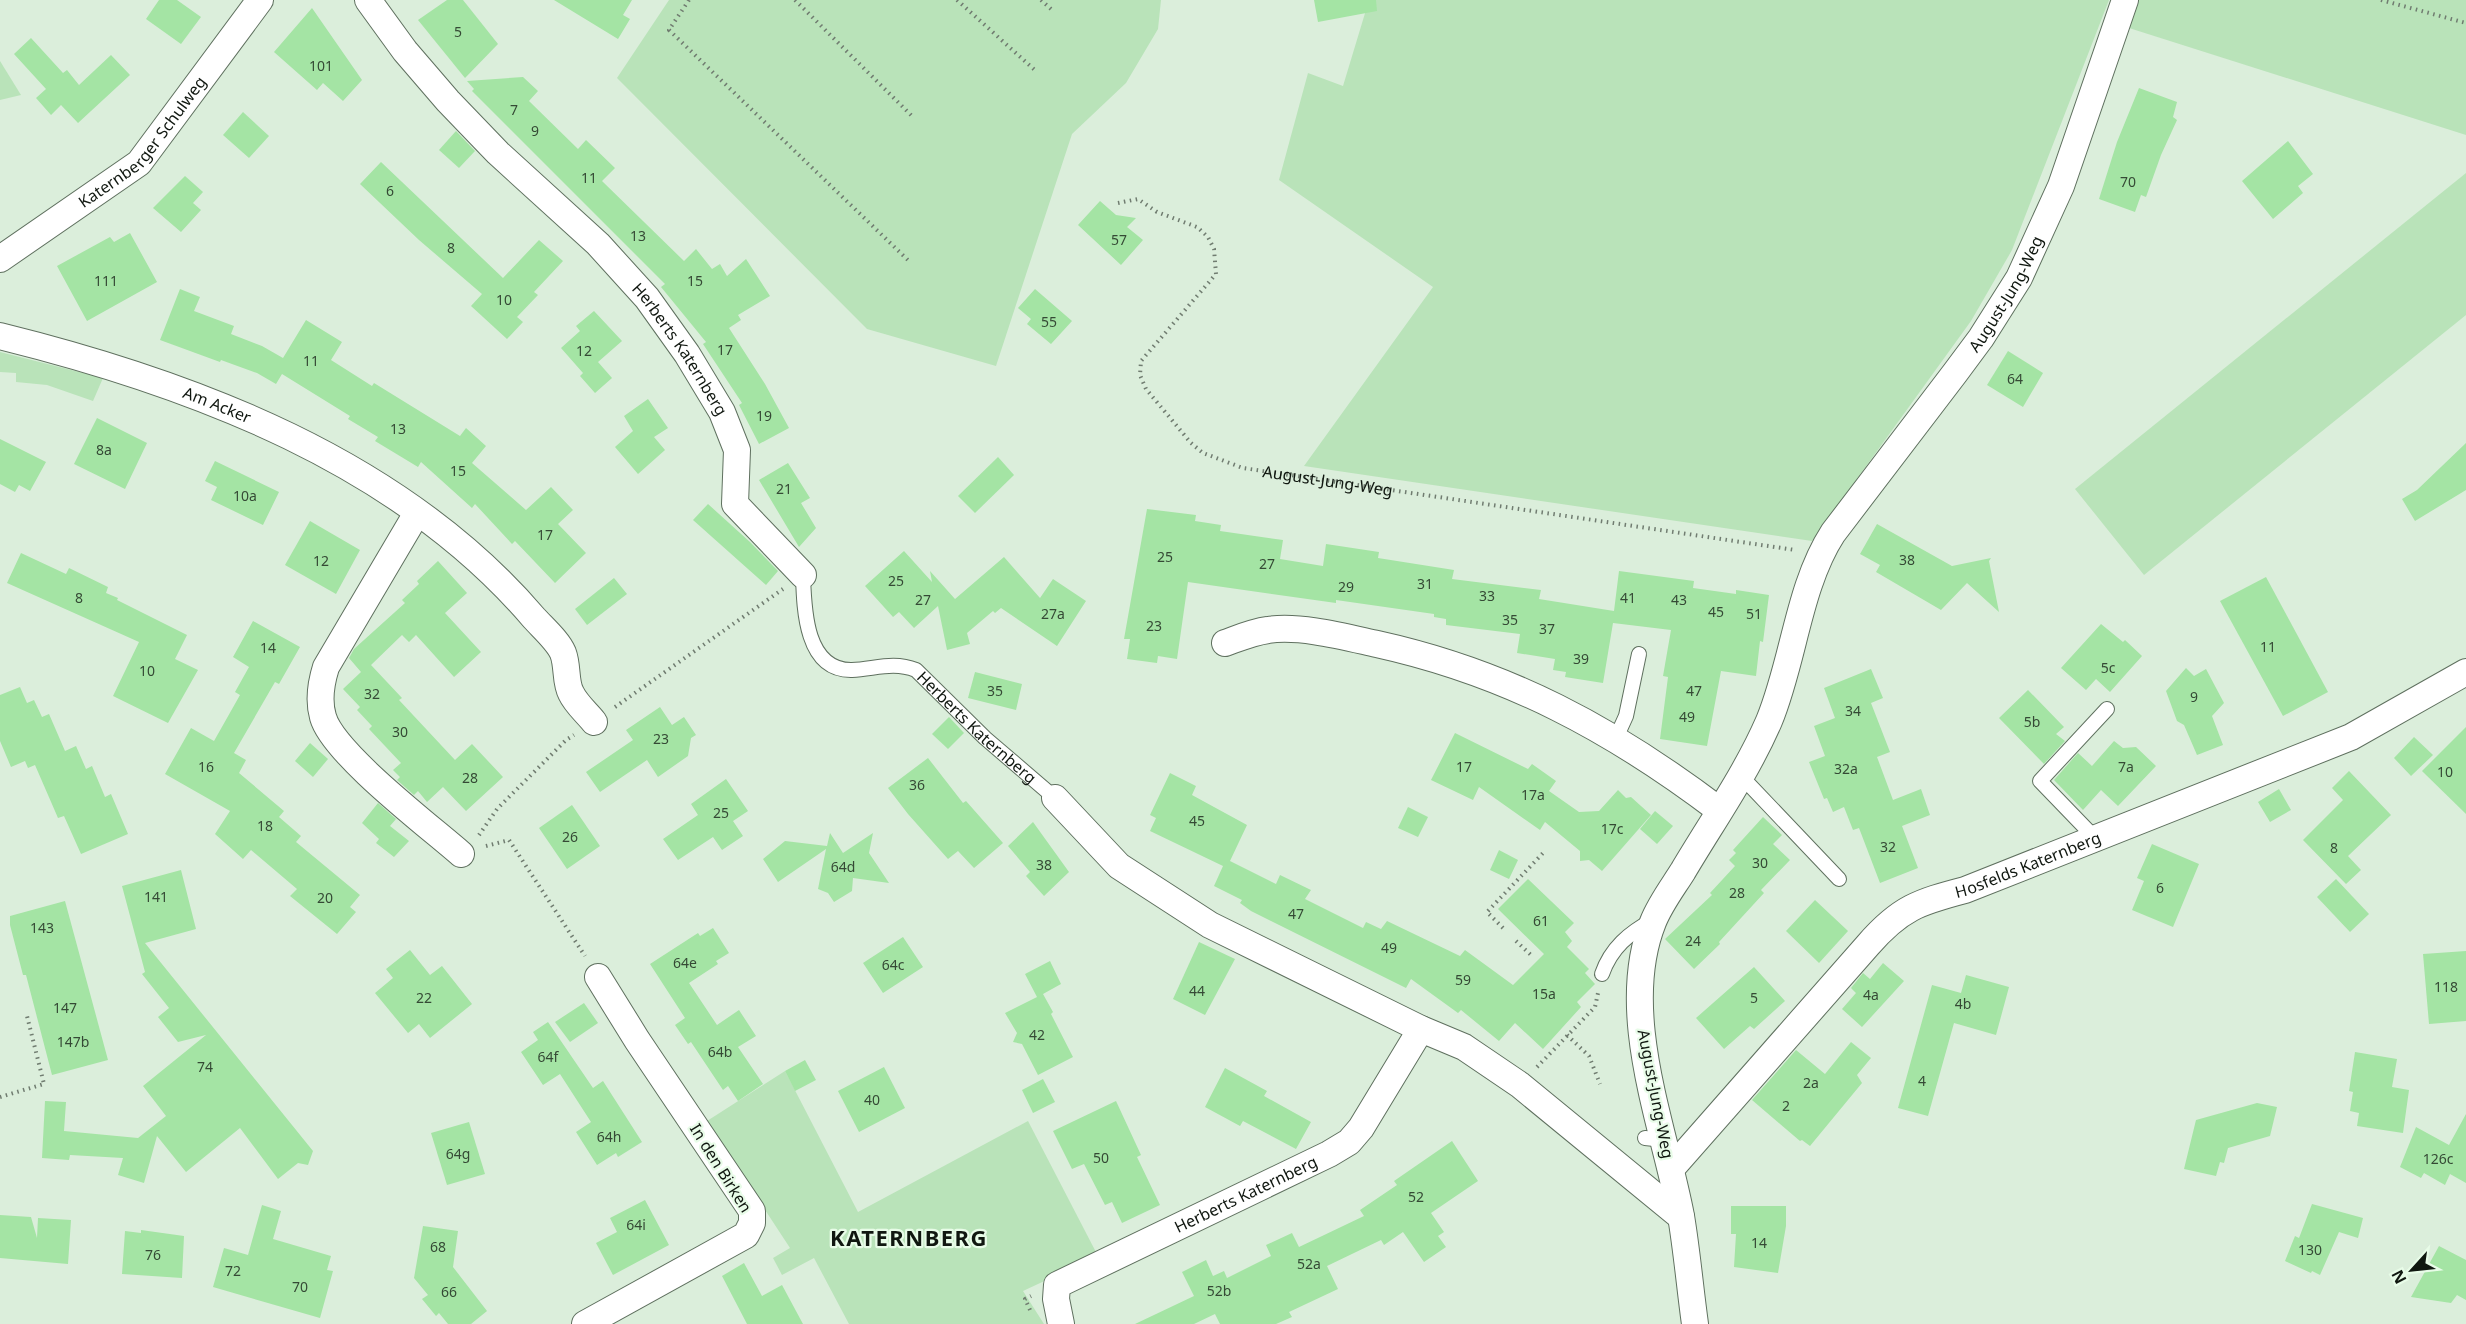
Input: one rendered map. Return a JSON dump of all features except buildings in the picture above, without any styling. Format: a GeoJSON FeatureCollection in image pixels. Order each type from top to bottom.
{"type":"FeatureCollection","features":[{"type":"Feature","properties":{"kind":"street","name":"Katernberger Schulweg"},"geometry":{"type":"LineString","coordinates":[[0,259],[139,163],[260,0]]}},
{"type":"Feature","properties":{"kind":"street","name":"Herberts Katernberg"},"geometry":{"type":"LineString","coordinates":[[368,0],[405,51],[448,101],[498,153],[598,244],[647,298],[687,354],[722,412],[737,450],[735,504],[803,574]]}},
{"type":"Feature","properties":{"kind":"street","name":"August-Jung-Weg"},"geometry":{"type":"LineString","coordinates":[[1695,1324],[1681,1217],[1671,1169],[1654,1139],[1650,1076],[1641,1012],[1643,959],[1653,920],[1741,776],[1763,734],[1781,688],[1820,553],[1839,524],[1968,356],[2019,278],[2061,186],[2125,0]]}},
{"type":"Feature","properties":{"kind":"street","name":"Am Acker"},"geometry":{"type":"LineString","coordinates":[[0,336],[152,379],[203,398],[326,454],[417,513],[456,540],[534,617],[562,652],[571,693],[594,722]]}},
{"type":"Feature","properties":{"kind":"street"},"geometry":{"type":"LineString","coordinates":[[417,513],[326,667],[320,684],[323,718],[330,732],[352,758],[461,854]]}},
{"type":"Feature","properties":{"kind":"street"},"geometry":{"type":"LineString","coordinates":[[1224,643],[1251,634],[1284,628],[1403,650],[1456,665],[1550,703],[1616,738],[1676,777],[1719,810]]}},
{"type":"Feature","properties":{"kind":"street","name":"Hosfelds Katernberg"},"geometry":{"type":"LineString","coordinates":[[1671,1169],[1897,915],[1922,902],[1965,890],[2351,736],[2466,672]]}},
{"type":"Feature","properties":{"kind":"street","name":"Herberts Katernberg"},"geometry":{"type":"LineString","coordinates":[[1055,798],[1119,866],[1210,925],[1421,1029],[1464,1047],[1520,1085],[1681,1217]]}},
{"type":"Feature","properties":{"kind":"street","name":"In den Birken"},"geometry":{"type":"LineString","coordinates":[[585,1324],[746,1235],[752,1224],[752,1211],[637,1040],[598,977]]}},
{"type":"Feature","properties":{"kind":"street","name":"Herberts Katernberg"},"geometry":{"type":"LineString","coordinates":[[1061,1324],[1056,1299],[1057,1285],[1349,1142],[1361,1128],[1421,1029]]}},
{"type":"Feature","properties":{"kind":"lane","name":"Herberts Katernberg"},"geometry":{"type":"LineString","coordinates":[[803,574],[804,602],[812,638],[821,658],[837,668],[851,670],[903,665],[916,670],[985,738],[1055,798]]}},
{"type":"Feature","properties":{"kind":"lane"},"geometry":{"type":"LineString","coordinates":[[1616,738],[1626,716],[1639,654]]}},
{"type":"Feature","properties":{"kind":"lane"},"geometry":{"type":"LineString","coordinates":[[2095,838],[2040,781],[2107,709]]}},
{"type":"Feature","properties":{"kind":"lane"},"geometry":{"type":"LineString","coordinates":[[1741,776],[1839,879]]}},
{"type":"Feature","properties":{"kind":"lane"},"geometry":{"type":"LineString","coordinates":[[1602,974],[1609,958],[1620,943],[1635,930],[1653,920]]}},
{"type":"Feature","properties":{"kind":"path"},"geometry":{"type":"LineString","coordinates":[[689,0],[669,30],[910,262]]}},
{"type":"Feature","properties":{"kind":"path"},"geometry":{"type":"LineString","coordinates":[[795,0],[913,117]]}},
{"type":"Feature","properties":{"kind":"path"},"geometry":{"type":"LineString","coordinates":[[957,0],[1037,72]]}},
{"type":"Feature","properties":{"kind":"path"},"geometry":{"type":"LineString","coordinates":[[1041,0],[1052,10]]}},
{"type":"Feature","properties":{"kind":"path"},"geometry":{"type":"LineString","coordinates":[[2382,0],[2466,23]]}},
{"type":"Feature","properties":{"kind":"path","name":"August-Jung-Weg"},"geometry":{"type":"LineString","coordinates":[[1118,203],[1138,199],[1156,212],[1197,227],[1208,237],[1214,249],[1216,274],[1141,361],[1140,375],[1146,389],[1191,443],[1203,453],[1243,468],[1820,553]]}},
{"type":"Feature","properties":{"kind":"path"},"geometry":{"type":"LineString","coordinates":[[485,830],[497,809],[566,740],[803,574]]}},
{"type":"Feature","properties":{"kind":"path"},"geometry":{"type":"LineString","coordinates":[[509,840],[598,977]]}},
{"type":"Feature","properties":{"kind":"path"},"geometry":{"type":"LineString","coordinates":[[1503,928],[1487,912],[1545,851]]}},
{"type":"Feature","properties":{"kind":"path"},"geometry":{"type":"LineString","coordinates":[[1516,941],[1532,956]]}},
{"type":"Feature","properties":{"kind":"path"},"geometry":{"type":"LineString","coordinates":[[1520,1085],[1594,1007],[1597,996]]}},
{"type":"Feature","properties":{"kind":"path"},"geometry":{"type":"LineString","coordinates":[[0,1097],[44,1084],[27,1016]]}},
{"type":"Feature","properties":{"kind":"path"},"geometry":{"type":"LineString","coordinates":[[1567,1035],[1589,1056],[1600,1084]]}},
{"type":"Feature","properties":{"kind":"green space"},"geometry":{"type":"Polygon","coordinates":[[[669,0],[1161,0],[1158,29],[1126,83],[1072,134],[996,366],[867,329],[617,78],[669,0]]]}},
{"type":"Feature","properties":{"kind":"green space"},"geometry":{"type":"Polygon","coordinates":[[[1369,0],[2109,0],[2012,250],[1971,321],[1812,541],[1304,466],[1433,287],[1279,180],[1308,73],[1343,86],[1369,0]]]}},
{"type":"Feature","properties":{"kind":"green space"},"geometry":{"type":"Polygon","coordinates":[[[2139,0],[2466,0],[2466,135],[2129,28],[2139,0]]]}},
{"type":"Feature","properties":{"kind":"green space"},"geometry":{"type":"Polygon","coordinates":[[[0,61],[21,95],[0,100],[0,61]]]}},
{"type":"Feature","properties":{"kind":"green space"},"geometry":{"type":"Polygon","coordinates":[[[2466,173],[2466,315],[2144,575],[2075,489],[2466,173]]]}},
{"type":"Feature","properties":{"kind":"green space"},"geometry":{"type":"Polygon","coordinates":[[[0,352],[103,378],[93,401],[47,385],[16,382],[16,373],[0,372],[0,352]]]}},
{"type":"Feature","properties":{"kind":"green space"},"geometry":{"type":"Polygon","coordinates":[[[785,1071],[858,1212],[1028,1121],[1098,1256],[1023,1291],[1044,1324],[849,1324],[814,1258],[782,1275],[773,1258],[790,1248],[707,1121],[785,1071]]]}},
{"type":"Feature","properties":{"kind":"district","name":"KATERNBERG"},"geometry":{"type":"Point","coordinates":[909,1238]}}]}
